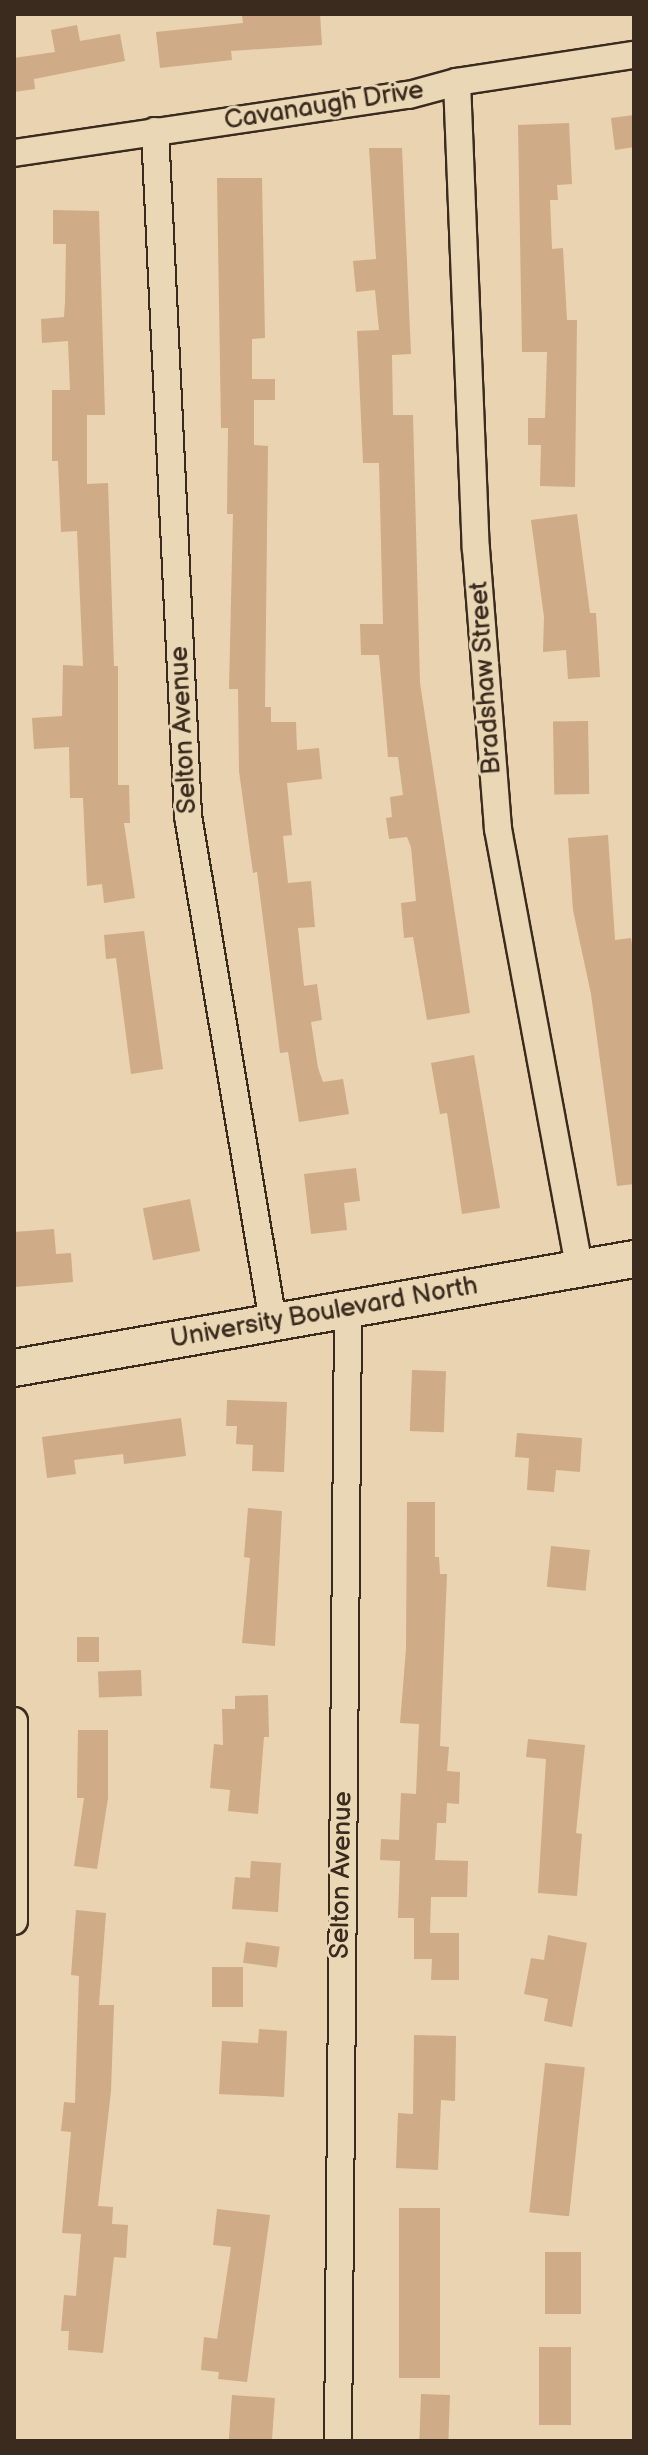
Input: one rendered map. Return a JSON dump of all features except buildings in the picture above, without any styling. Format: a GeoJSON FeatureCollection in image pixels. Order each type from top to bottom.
{"type":"FeatureCollection","features":[{"type":"Feature","properties":{"kind":"street","name":"Cavanaugh Drive"},"geometry":{"type":"LineString","coordinates":[[14,153],[409,95],[457,82],[634,55]]}},
{"type":"Feature","properties":{"kind":"street","name":"Bradshaw Street"},"geometry":{"type":"LineString","coordinates":[[457,82],[477,565],[498,829],[579,1267]]}},
{"type":"Feature","properties":{"kind":"street","name":"Selton Avenue"},"geometry":{"type":"LineString","coordinates":[[155,131],[188,816],[273,1322]]}},
{"type":"Feature","properties":{"kind":"street","name":"University Boulevard North"},"geometry":{"type":"LineString","coordinates":[[14,1368],[634,1259]]}},
{"type":"Feature","properties":{"kind":"street","name":"Selton Avenue"},"geometry":{"type":"LineString","coordinates":[[338,2441],[348,1309]]}},
{"type":"Feature","properties":{"kind":"street"},"geometry":{"type":"LineString","coordinates":[[14,1721],[14,1921]]}}]}
